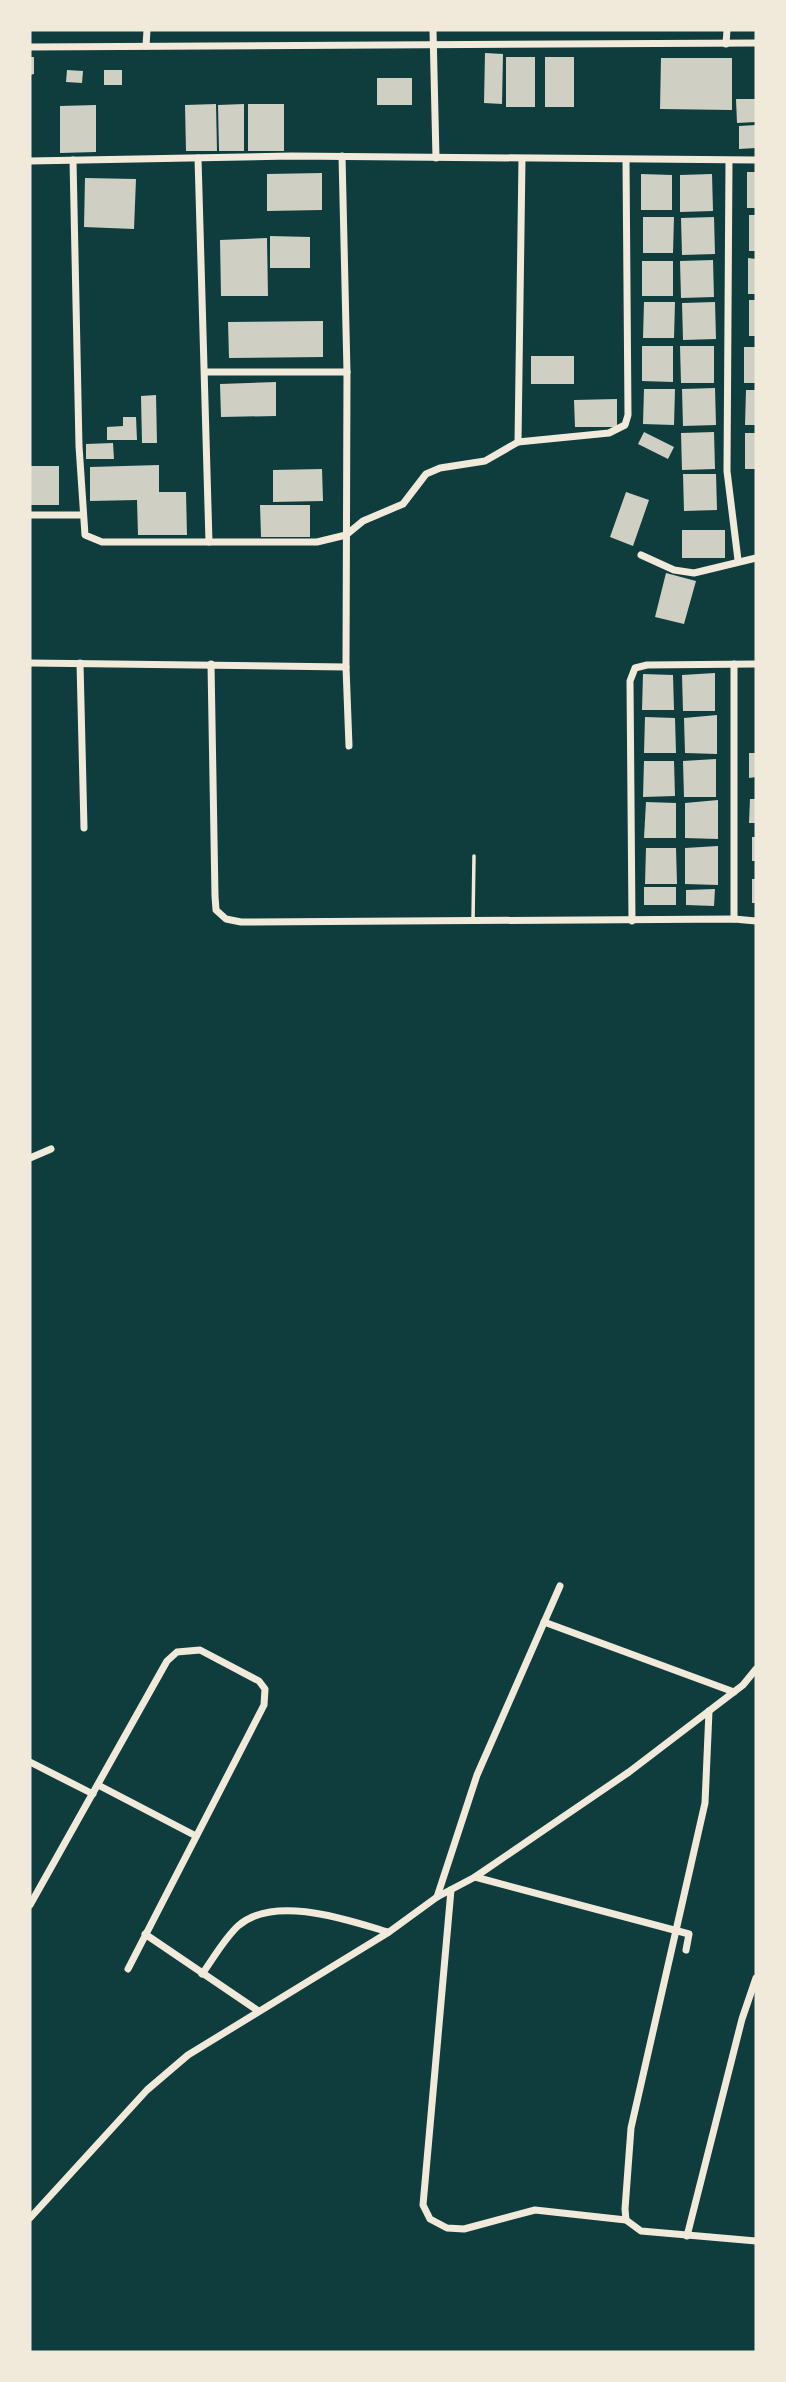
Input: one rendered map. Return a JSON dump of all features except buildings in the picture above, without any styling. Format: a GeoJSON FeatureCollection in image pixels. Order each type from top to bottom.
{"type":"FeatureCollection","features":[{"type":"Feature","properties":{"kind":"street"},"geometry":{"type":"LineString","coordinates":[[146,46],[147,30]]}},
{"type":"Feature","properties":{"kind":"street"},"geometry":{"type":"LineString","coordinates":[[433,30],[436,158]]}},
{"type":"Feature","properties":{"kind":"street"},"geometry":{"type":"LineString","coordinates":[[726,44],[727,30]]}},
{"type":"Feature","properties":{"kind":"street"},"geometry":{"type":"LineString","coordinates":[[30,47],[756,43]]}},
{"type":"Feature","properties":{"kind":"street"},"geometry":{"type":"LineString","coordinates":[[342,156],[347,372],[346,667],[349,747]]}},
{"type":"Feature","properties":{"kind":"street"},"geometry":{"type":"LineString","coordinates":[[30,161],[342,156],[729,162],[756,160]]}},
{"type":"Feature","properties":{"kind":"street"},"geometry":{"type":"LineString","coordinates":[[198,158],[209,542]]}},
{"type":"Feature","properties":{"kind":"street"},"geometry":{"type":"LineString","coordinates":[[518,442],[522,159]]}},
{"type":"Feature","properties":{"kind":"street"},"geometry":{"type":"LineString","coordinates":[[73,160],[81,515],[85,535],[102,542],[317,542],[346,535],[363,521],[403,504],[426,474],[440,468],[485,461],[518,442],[609,433],[625,425],[628,415],[626,160]]}},
{"type":"Feature","properties":{"kind":"street"},"geometry":{"type":"LineString","coordinates":[[729,162],[727,471],[738,560]]}},
{"type":"Feature","properties":{"kind":"street"},"geometry":{"type":"LineString","coordinates":[[206,372],[347,372]]}},
{"type":"Feature","properties":{"kind":"street"},"geometry":{"type":"LineString","coordinates":[[30,515],[81,515]]}},
{"type":"Feature","properties":{"kind":"street"},"geometry":{"type":"LineString","coordinates":[[641,555],[674,570],[694,573],[738,560],[756,558]]}},
{"type":"Feature","properties":{"kind":"street"},"geometry":{"type":"LineString","coordinates":[[30,663],[346,667]]}},
{"type":"Feature","properties":{"kind":"street"},"geometry":{"type":"LineString","coordinates":[[80,663],[84,828]]}},
{"type":"Feature","properties":{"kind":"street"},"geometry":{"type":"LineString","coordinates":[[211,664],[216,910],[226,919],[241,922],[756,921]]}},
{"type":"Feature","properties":{"kind":"street"},"geometry":{"type":"LineString","coordinates":[[734,664],[734,919]]}},
{"type":"Feature","properties":{"kind":"street"},"geometry":{"type":"LineString","coordinates":[[632,921],[630,681],[635,668],[647,665],[756,664]]}},
{"type":"Feature","properties":{"kind":"street"},"geometry":{"type":"LineString","coordinates":[[30,1158],[51,1149]]}},
{"type":"Feature","properties":{"kind":"street"},"geometry":{"type":"LineString","coordinates":[[437,1897],[477,1775],[560,1586]]}},
{"type":"Feature","properties":{"kind":"street"},"geometry":{"type":"LineString","coordinates":[[544,1622],[734,1692]]}},
{"type":"Feature","properties":{"kind":"street"},"geometry":{"type":"LineString","coordinates":[[30,1905],[100,1786],[167,1661],[177,1652],[200,1650],[259,1682],[266,1696],[128,1969]]}},
{"type":"Feature","properties":{"kind":"street"},"geometry":{"type":"LineString","coordinates":[[30,2218],[147,2090],[188,2055],[257,2010],[389,1932],[437,1897],[475,1877],[629,1772],[734,1692],[756,1669]]}},
{"type":"Feature","properties":{"kind":"street"},"geometry":{"type":"LineString","coordinates":[[626,2220],[631,2129],[705,1803],[709,1711]]}},
{"type":"Feature","properties":{"kind":"street"},"geometry":{"type":"LineString","coordinates":[[30,1762],[93,1794]]}},
{"type":"Feature","properties":{"kind":"street"},"geometry":{"type":"LineString","coordinates":[[100,1786],[196,1836]]}},
{"type":"Feature","properties":{"kind":"street"},"geometry":{"type":"LineString","coordinates":[[475,1877],[689,1934],[685,1950]]}},
{"type":"Feature","properties":{"kind":"street"},"geometry":{"type":"LineString","coordinates":[[451,1890],[423,2205],[430,2219],[447,2228],[464,2229],[536,2210],[626,2220],[641,2231],[756,2241]]}},
{"type":"Feature","properties":{"kind":"street"},"geometry":{"type":"LineString","coordinates":[[202,1974],[237,1927],[253,1916],[276,1912],[305,1912],[389,1932]]}},
{"type":"Feature","properties":{"kind":"street"},"geometry":{"type":"LineString","coordinates":[[145,1934],[257,2010]]}},
{"type":"Feature","properties":{"kind":"street"},"geometry":{"type":"LineString","coordinates":[[687,2236],[742,2019],[756,1978]]}},
{"type":"Feature","properties":{"kind":"lane"},"geometry":{"type":"LineString","coordinates":[[473,920],[474,856]]}}]}
